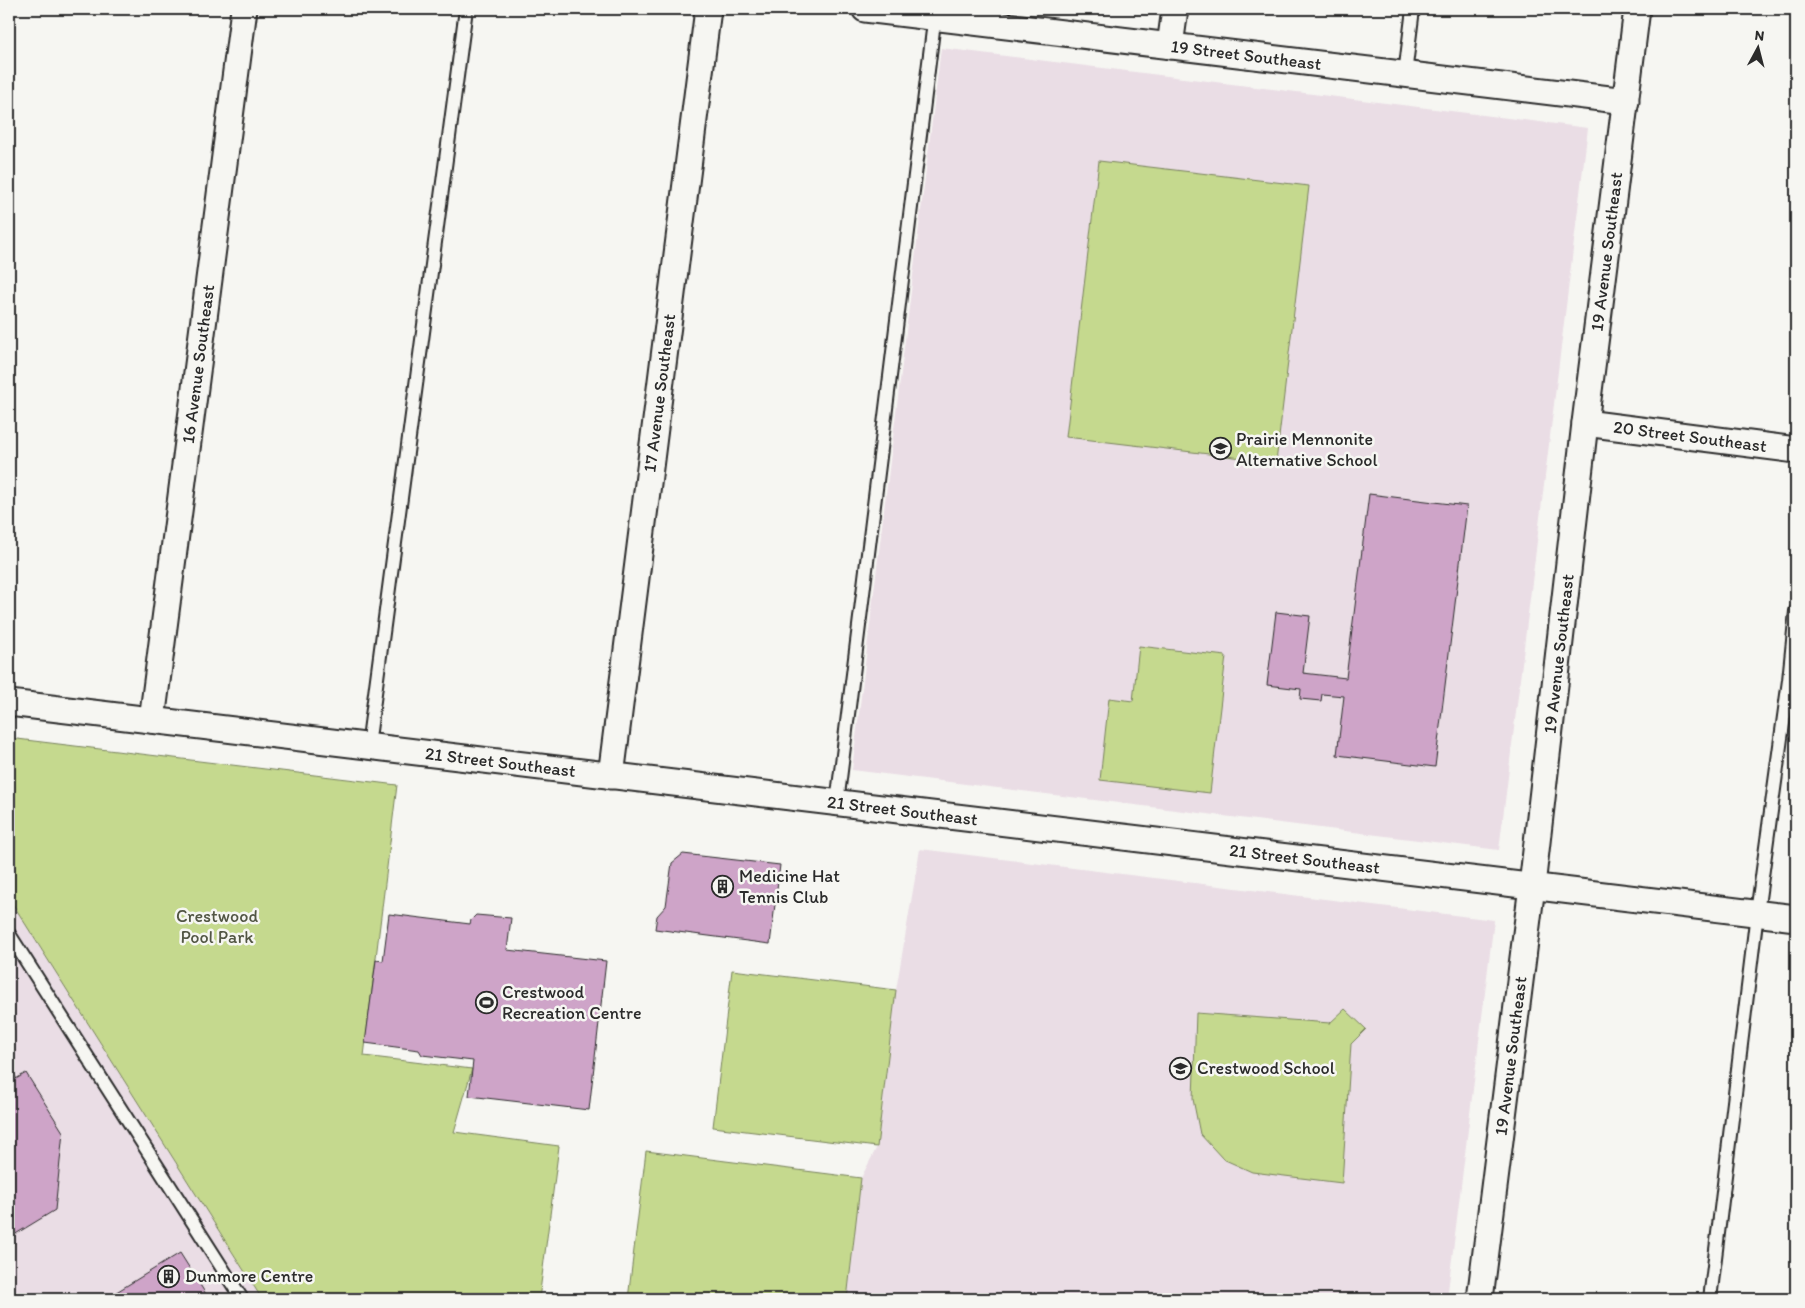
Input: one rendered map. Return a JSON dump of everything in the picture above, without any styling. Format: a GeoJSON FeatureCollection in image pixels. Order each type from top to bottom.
{"type":"FeatureCollection","features":[{"type":"Feature","properties":{"kind":"street","name":"16 Avenue Southeast"},"geometry":{"type":"LineString","coordinates":[[152,720],[244,9]]}},
{"type":"Feature","properties":{"kind":"street","name":"17 Avenue Southeast"},"geometry":{"type":"LineString","coordinates":[[611,776],[708,9]]}},
{"type":"Feature","properties":{"kind":"street","name":"19 Street Southeast"},"geometry":{"type":"LineString","coordinates":[[865,9],[935,13],[1170,46],[1626,100]]}},
{"type":"Feature","properties":{"kind":"street"},"geometry":{"type":"LineString","coordinates":[[1170,46],[1175,9]]}},
{"type":"Feature","properties":{"kind":"street","name":"19 Avenue Southeast"},"geometry":{"type":"LineString","coordinates":[[1480,1299],[1532,886],[1585,423],[1637,9]]}},
{"type":"Feature","properties":{"kind":"street","name":"20 Street Southeast"},"geometry":{"type":"LineString","coordinates":[[1585,423],[1796,450]]}},
{"type":"Feature","properties":{"kind":"street","name":"21 Street Southeast"},"geometry":{"type":"LineString","coordinates":[[9,703],[1796,918]]}},
{"type":"Feature","properties":{"kind":"lane"},"geometry":{"type":"LineString","coordinates":[[368,746],[466,9]]}},
{"type":"Feature","properties":{"kind":"lane"},"geometry":{"type":"LineString","coordinates":[[1405,74],[1413,9]]}},
{"type":"Feature","properties":{"kind":"lane"},"geometry":{"type":"LineString","coordinates":[[837,803],[935,13]]}},
{"type":"Feature","properties":{"kind":"lane"},"geometry":{"type":"LineString","coordinates":[[1710,1299],[1757,913],[1792,681],[1796,611]]}},
{"type":"Feature","properties":{"kind":"lane"},"geometry":{"type":"LineString","coordinates":[[9,934],[242,1299]]}},
{"type":"Feature","properties":{"kind":"shaded area","name":"Prairie Mennonite Alternative School"},"geometry":{"type":"Polygon","coordinates":[[[941,48],[1588,128],[1499,850],[852,770],[941,48]]]}},
{"type":"Feature","properties":{"kind":"shaded area","name":"Crestwood School"},"geometry":{"type":"Polygon","coordinates":[[[920,849],[1494,920],[1447,1299],[847,1299],[861,1178],[877,1147],[896,990],[920,849]]]}},
{"type":"Feature","properties":{"kind":"shaded area"},"geometry":{"type":"Polygon","coordinates":[[[9,898],[262,1299],[9,1299],[9,898]]]}},
{"type":"Feature","properties":{"kind":"green space"},"geometry":{"type":"Polygon","coordinates":[[[1099,161],[1309,186],[1276,462],[1066,437],[1099,161]]]}},
{"type":"Feature","properties":{"kind":"green space"},"geometry":{"type":"Polygon","coordinates":[[[1139,646],[1226,656],[1210,793],[1100,780],[1109,698],[1133,701],[1139,646]]]}},
{"type":"Feature","properties":{"kind":"green space","name":"Crestwood Pool Park"},"geometry":{"type":"Polygon","coordinates":[[[9,738],[397,785],[364,1056],[472,1069],[454,1132],[559,1146],[539,1299],[262,1299],[9,898],[9,738]]]}},
{"type":"Feature","properties":{"kind":"green space"},"geometry":{"type":"Polygon","coordinates":[[[732,970],[896,990],[877,1147],[713,1127],[732,970]]]}},
{"type":"Feature","properties":{"kind":"green space"},"geometry":{"type":"Polygon","coordinates":[[[1345,1009],[1366,1029],[1351,1044],[1342,1183],[1252,1172],[1223,1159],[1200,1134],[1193,1099],[1196,1013],[1330,1023],[1345,1009]]]}},
{"type":"Feature","properties":{"kind":"green space"},"geometry":{"type":"Polygon","coordinates":[[[646,1151],[861,1178],[847,1299],[628,1299],[646,1151]]]}},
{"type":"Feature","properties":{"kind":"building"},"geometry":{"type":"Polygon","coordinates":[[[1369,494],[1467,506],[1435,767],[1337,755],[1344,696],[1322,694],[1321,701],[1300,699],[1301,689],[1267,685],[1276,612],[1310,616],[1303,673],[1346,678],[1369,494]]]}},
{"type":"Feature","properties":{"kind":"building","name":"Medicine Hat Tennis Club"},"geometry":{"type":"Polygon","coordinates":[[[683,854],[780,865],[770,944],[655,929],[657,916],[666,906],[672,863],[683,854]]]}},
{"type":"Feature","properties":{"kind":"building","name":"Crestwood Recreation Centre"},"geometry":{"type":"Polygon","coordinates":[[[389,914],[470,924],[476,915],[511,918],[507,950],[606,961],[589,1110],[469,1096],[473,1061],[422,1055],[419,1050],[365,1043],[376,960],[383,961],[389,914]]]}},
{"type":"Feature","properties":{"kind":"building"},"geometry":{"type":"Polygon","coordinates":[[[9,1066],[16,1078],[9,1083],[9,1066]]]}},
{"type":"Feature","properties":{"kind":"building"},"geometry":{"type":"Polygon","coordinates":[[[26,1073],[63,1132],[55,1210],[9,1238],[9,1083],[26,1073]]]}},
{"type":"Feature","properties":{"kind":"building","name":"Dunmore Centre"},"geometry":{"type":"Polygon","coordinates":[[[180,1253],[209,1299],[105,1299],[180,1253]]]}},
{"type":"Feature","properties":{"kind":"place","name":"Prairie Mennonite Alternative School"},"geometry":{"type":"Point","coordinates":[1220,449]}},
{"type":"Feature","properties":{"kind":"place","name":"Medicine Hat Tennis Club"},"geometry":{"type":"Point","coordinates":[723,886]}},
{"type":"Feature","properties":{"kind":"place","name":"Crestwood Recreation Centre"},"geometry":{"type":"Point","coordinates":[486,1002]}},
{"type":"Feature","properties":{"kind":"place","name":"Crestwood School"},"geometry":{"type":"Point","coordinates":[1181,1068]}},
{"type":"Feature","properties":{"kind":"place","name":"Dunmore Centre"},"geometry":{"type":"Point","coordinates":[169,1276]}}]}
